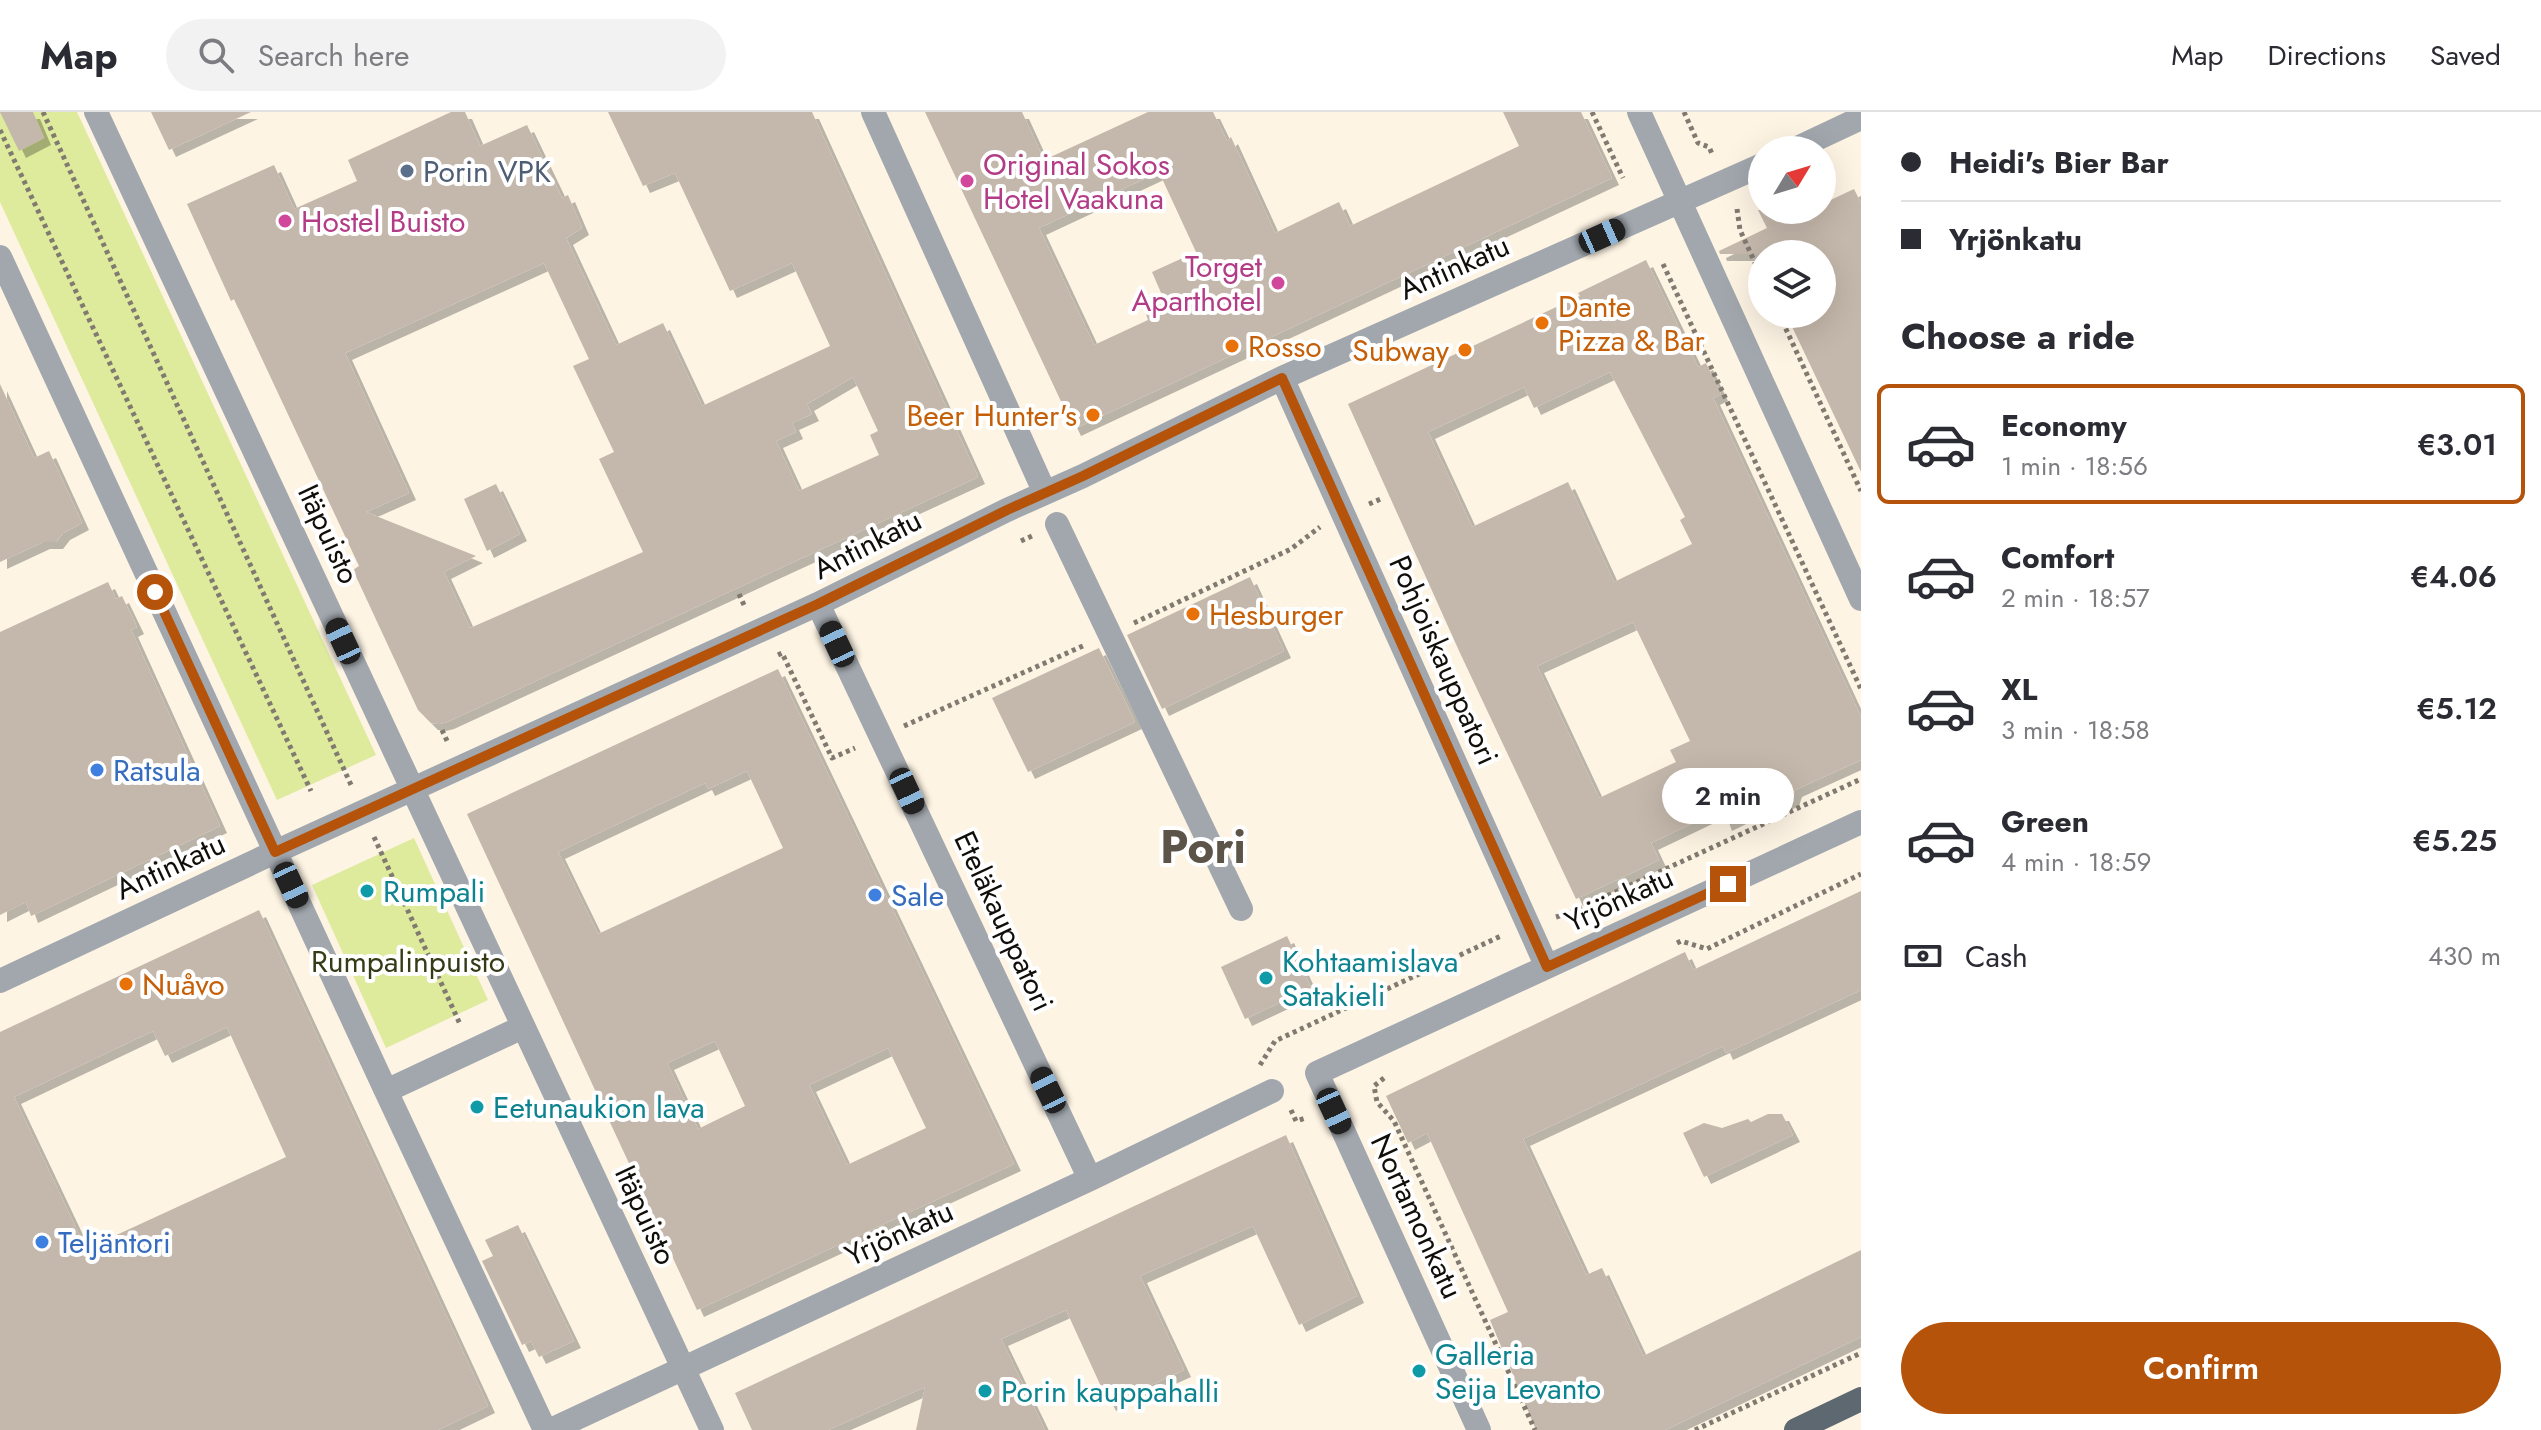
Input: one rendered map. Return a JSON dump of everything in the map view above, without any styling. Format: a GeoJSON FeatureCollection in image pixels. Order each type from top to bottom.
{"type":"FeatureCollection","features":[{"type":"Feature","properties":{"kind":"main road"},"geometry":{"type":"LineString","coordinates":[[1799,1429],[1861,1399]]}},
{"type":"Feature","properties":{"kind":"street","name":"Itäpuisto"},"geometry":{"type":"LineString","coordinates":[[96,112],[712,1430]]}},
{"type":"Feature","properties":{"kind":"street"},"geometry":{"type":"LineString","coordinates":[[873,112],[1045,493]]}},
{"type":"Feature","properties":{"kind":"street"},"geometry":{"type":"LineString","coordinates":[[1639,112],[1861,599]]}},
{"type":"Feature","properties":{"kind":"street"},"geometry":{"type":"LineString","coordinates":[[1823,136],[1861,118]]}},
{"type":"Feature","properties":{"kind":"street","name":"Antinkatu"},"geometry":{"type":"LineString","coordinates":[[0,981],[818,604],[1282,378],[1748,171]]}},
{"type":"Feature","properties":{"kind":"street"},"geometry":{"type":"LineString","coordinates":[[0,257],[386,1091],[548,1430]]}},
{"type":"Feature","properties":{"kind":"street","name":"Pohjoiskauppatori"},"geometry":{"type":"LineString","coordinates":[[1282,378],[1547,967]]}},
{"type":"Feature","properties":{"kind":"street"},"geometry":{"type":"LineString","coordinates":[[1057,524],[1241,909]]}},
{"type":"Feature","properties":{"kind":"street","name":"Eteläkauppatori"},"geometry":{"type":"LineString","coordinates":[[818,604],[1090,1179]]}},
{"type":"Feature","properties":{"kind":"street","name":"Yrjönkatu"},"geometry":{"type":"LineString","coordinates":[[1317,1073],[1861,822]]}},
{"type":"Feature","properties":{"kind":"street"},"geometry":{"type":"LineString","coordinates":[[386,1091],[523,1027]]}},
{"type":"Feature","properties":{"kind":"street","name":"Nortamonkatu"},"geometry":{"type":"LineString","coordinates":[[1317,1073],[1479,1430]]}},
{"type":"Feature","properties":{"kind":"street","name":"Yrjönkatu"},"geometry":{"type":"LineString","coordinates":[[548,1430],[1090,1179],[1272,1091]]}},
{"type":"Feature","properties":{"kind":"path"},"geometry":{"type":"LineString","coordinates":[[43,112],[472,1050]]}},
{"type":"Feature","properties":{"kind":"path"},"geometry":{"type":"LineString","coordinates":[[1592,112],[1623,178]]}},
{"type":"Feature","properties":{"kind":"path"},"geometry":{"type":"LineString","coordinates":[[0,130],[311,791]]}},
{"type":"Feature","properties":{"kind":"path"},"geometry":{"type":"LineString","coordinates":[[1663,264],[1861,689]]}},
{"type":"Feature","properties":{"kind":"path"},"geometry":{"type":"LineString","coordinates":[[1785,328],[1861,491]]}},
{"type":"Feature","properties":{"kind":"path"},"geometry":{"type":"LineString","coordinates":[[769,659],[782,653],[832,758],[914,721]]}},
{"type":"Feature","properties":{"kind":"path"},"geometry":{"type":"LineString","coordinates":[[1272,1091],[1260,1064],[1275,1041],[1529,924],[1572,912],[1861,779]]}},
{"type":"Feature","properties":{"kind":"path"},"geometry":{"type":"LineString","coordinates":[[1666,948],[1681,941],[1707,949],[1861,874]]}},
{"type":"Feature","properties":{"kind":"path"},"geometry":{"type":"LineString","coordinates":[[1396,1072],[1382,1078],[1374,1086],[1377,1102],[1394,1121],[1535,1430]]}},
{"type":"Feature","properties":{"kind":"path"},"geometry":{"type":"LineString","coordinates":[[1695,1430],[1861,1353]]}},
{"type":"Feature","properties":{"kind":"green space"},"geometry":{"type":"Polygon","coordinates":[[[0,112],[77,112],[376,755],[277,800],[0,202],[0,112]]]}},
{"type":"Feature","properties":{"kind":"green space","name":"Rumpalinpuisto"},"geometry":{"type":"Polygon","coordinates":[[[414,838],[488,1000],[386,1048],[312,885],[414,838]]]}},
{"type":"Feature","properties":{"kind":"building"},"geometry":{"type":"Polygon","coordinates":[[[0,112],[33,112],[44,138],[19,151],[0,112]]]}},
{"type":"Feature","properties":{"kind":"building"},"geometry":{"type":"Polygon","coordinates":[[[151,112],[251,112],[169,150],[151,112]]]}},
{"type":"Feature","properties":{"kind":"building"},"geometry":{"type":"Polygon","coordinates":[[[451,112],[465,112],[480,146],[527,125],[562,198],[568,195],[582,228],[566,238],[616,345],[663,323],[702,406],[830,346],[792,263],[730,291],[675,173],[643,186],[608,112],[812,112],[978,477],[447,722],[431,723],[418,710],[353,570],[359,566],[187,204],[274,165],[294,209],[357,181],[348,160],[451,112]],[[544,263],[345,353],[409,493],[366,512],[476,556],[444,572],[470,628],[643,552],[599,459],[614,452],[573,366],[589,359],[544,263]],[[853,377],[807,404],[812,414],[792,423],[796,432],[776,441],[799,491],[879,455],[870,435],[878,431],[853,377]]]}},
{"type":"Feature","properties":{"kind":"building"},"geometry":{"type":"Polygon","coordinates":[[[925,112],[1022,112],[1044,160],[1148,112],[1213,112],[1227,141],[1231,137],[1275,233],[1339,202],[1350,226],[1519,146],[1503,112],[1581,112],[1612,178],[1074,429],[925,112]],[[1159,172],[1039,228],[1094,345],[1148,320],[1145,311],[1165,302],[1152,272],[1196,252],[1159,172]]]}},
{"type":"Feature","properties":{"kind":"building"},"geometry":{"type":"Polygon","coordinates":[[[1854,189],[1861,203],[1861,472],[1793,328],[1836,328],[1836,240],[1748,240],[1748,254],[1720,254],[1719,251],[1767,228],[1765,224],[1836,224],[1836,197],[1854,189]]]}},
{"type":"Feature","properties":{"kind":"building"},"geometry":{"type":"Polygon","coordinates":[[[1646,260],[1698,367],[1706,363],[1721,394],[1713,398],[1861,717],[1861,760],[1795,790],[1792,799],[1770,810],[1762,806],[1725,824],[1720,810],[1651,843],[1659,860],[1576,899],[1460,653],[1348,404],[1580,296],[1578,293],[1646,260]],[[1610,372],[1534,408],[1524,387],[1428,432],[1472,527],[1568,482],[1614,582],[1692,544],[1680,520],[1685,517],[1610,372]],[[1633,622],[1537,666],[1599,798],[1676,762],[1670,750],[1690,741],[1633,622]]]}},
{"type":"Feature","properties":{"kind":"building"},"geometry":{"type":"Polygon","coordinates":[[[0,384],[34,458],[49,451],[82,523],[63,533],[56,542],[43,542],[0,562],[0,384]]]}},
{"type":"Feature","properties":{"kind":"building"},"geometry":{"type":"Polygon","coordinates":[[[496,484],[520,534],[487,551],[464,499],[496,484]]]}},
{"type":"Feature","properties":{"kind":"building"},"geometry":{"type":"Polygon","coordinates":[[[1250,577],[1284,651],[1162,709],[1127,635],[1250,577]]]}},
{"type":"Feature","properties":{"kind":"building","name":"Ratsula"},"geometry":{"type":"Polygon","coordinates":[[[108,582],[116,599],[122,596],[137,627],[131,630],[220,826],[31,916],[26,902],[0,915],[0,632],[108,582]]]}},
{"type":"Feature","properties":{"kind":"building"},"geometry":{"type":"Polygon","coordinates":[[[1099,648],[1135,722],[1028,772],[992,698],[1099,648]]]}},
{"type":"Feature","properties":{"kind":"building"},"geometry":{"type":"Polygon","coordinates":[[[778,669],[1014,1164],[697,1310],[467,814],[778,669]],[[747,771],[708,789],[705,783],[558,852],[598,934],[783,848],[747,771]],[[715,1041],[667,1063],[698,1129],[745,1106],[715,1041]],[[888,1048],[809,1085],[847,1165],[926,1128],[888,1048]]]}},
{"type":"Feature","properties":{"kind":"building"},"geometry":{"type":"Polygon","coordinates":[[[1861,891],[1861,990],[1726,1053],[1723,1046],[1523,1139],[1586,1275],[1602,1268],[1643,1356],[1861,1250],[1861,1337],[1665,1430],[1536,1430],[1490,1320],[1508,1312],[1427,1133],[1408,1143],[1386,1096],[1685,952],[1693,970],[1861,891]]]}},
{"type":"Feature","properties":{"kind":"building"},"geometry":{"type":"Polygon","coordinates":[[[259,910],[488,1406],[438,1430],[0,1430],[0,1032],[259,910]],[[227,1027],[165,1056],[153,1031],[14,1097],[86,1249],[286,1157],[227,1027]]]}},
{"type":"Feature","properties":{"kind":"building","name":"Kohtaamislava Satakieli"},"geometry":{"type":"Polygon","coordinates":[[[1287,936],[1311,988],[1245,1019],[1221,967],[1287,936]]]}},
{"type":"Feature","properties":{"kind":"building"},"geometry":{"type":"Polygon","coordinates":[[[1768,1114],[1782,1114],[1793,1135],[1704,1177],[1683,1133],[1704,1123],[1722,1128],[1748,1119],[1751,1122],[1768,1114]]]}},
{"type":"Feature","properties":{"kind":"building"},"geometry":{"type":"Polygon","coordinates":[[[1286,1135],[1357,1296],[1299,1325],[1253,1226],[1140,1276],[1184,1370],[1109,1404],[1066,1310],[1001,1339],[1045,1430],[916,1430],[925,1387],[828,1430],[752,1430],[735,1393],[1286,1135]]]}},
{"type":"Feature","properties":{"kind":"building"},"geometry":{"type":"Polygon","coordinates":[[[518,1225],[574,1341],[539,1357],[531,1341],[522,1345],[482,1261],[493,1256],[485,1240],[518,1225]]]}},
{"type":"Feature","properties":{"kind":"place","name":"Porin VPK"},"geometry":{"type":"Point","coordinates":[407,171]}},
{"type":"Feature","properties":{"kind":"place","name":"Original Sokos Hotel Vaakuna"},"geometry":{"type":"Point","coordinates":[967,181]}},
{"type":"Feature","properties":{"kind":"place","name":"Hostel Buisto"},"geometry":{"type":"Point","coordinates":[285,221]}},
{"type":"Feature","properties":{"kind":"place","name":"Torget Aparthotel"},"geometry":{"type":"Point","coordinates":[1278,283]}},
{"type":"Feature","properties":{"kind":"place","name":"Dante Pizza & Bar"},"geometry":{"type":"Point","coordinates":[1542,323]}},
{"type":"Feature","properties":{"kind":"place","name":"Rosso"},"geometry":{"type":"Point","coordinates":[1232,346]}},
{"type":"Feature","properties":{"kind":"place","name":"Subway"},"geometry":{"type":"Point","coordinates":[1465,350]}},
{"type":"Feature","properties":{"kind":"place","name":"Beer Hunter's"},"geometry":{"type":"Point","coordinates":[1093,415]}},
{"type":"Feature","properties":{"kind":"place","name":"Hesburger"},"geometry":{"type":"Point","coordinates":[1193,614]}},
{"type":"Feature","properties":{"kind":"place","name":"Ratsula"},"geometry":{"type":"Point","coordinates":[97,770]}},
{"type":"Feature","properties":{"kind":"place","name":"Rumpali"},"geometry":{"type":"Point","coordinates":[367,891]}},
{"type":"Feature","properties":{"kind":"place","name":"Sale"},"geometry":{"type":"Point","coordinates":[875,895]}},
{"type":"Feature","properties":{"kind":"place","name":"Kohtaamislava Satakieli"},"geometry":{"type":"Point","coordinates":[1266,978]}},
{"type":"Feature","properties":{"kind":"place","name":"Nuåvo"},"geometry":{"type":"Point","coordinates":[126,984]}},
{"type":"Feature","properties":{"kind":"place","name":"Eetunaukion lava"},"geometry":{"type":"Point","coordinates":[477,1107]}},
{"type":"Feature","properties":{"kind":"place","name":"Teljäntori"},"geometry":{"type":"Point","coordinates":[42,1242]}},
{"type":"Feature","properties":{"kind":"place","name":"Galleria Seija Levanto"},"geometry":{"type":"Point","coordinates":[1419,1371]}},
{"type":"Feature","properties":{"kind":"place","name":"Porin kauppahalli"},"geometry":{"type":"Point","coordinates":[985,1391]}},
{"type":"Feature","properties":{"kind":"district","name":"Pori"},"geometry":{"type":"Point","coordinates":[1203,847]}},
{"type":"Feature","properties":{"kind":"route"},"geometry":{"type":"LineString","coordinates":[[155,592],[275,852],[818,604],[1282,378],[1547,967],[1728,884]]}}]}
